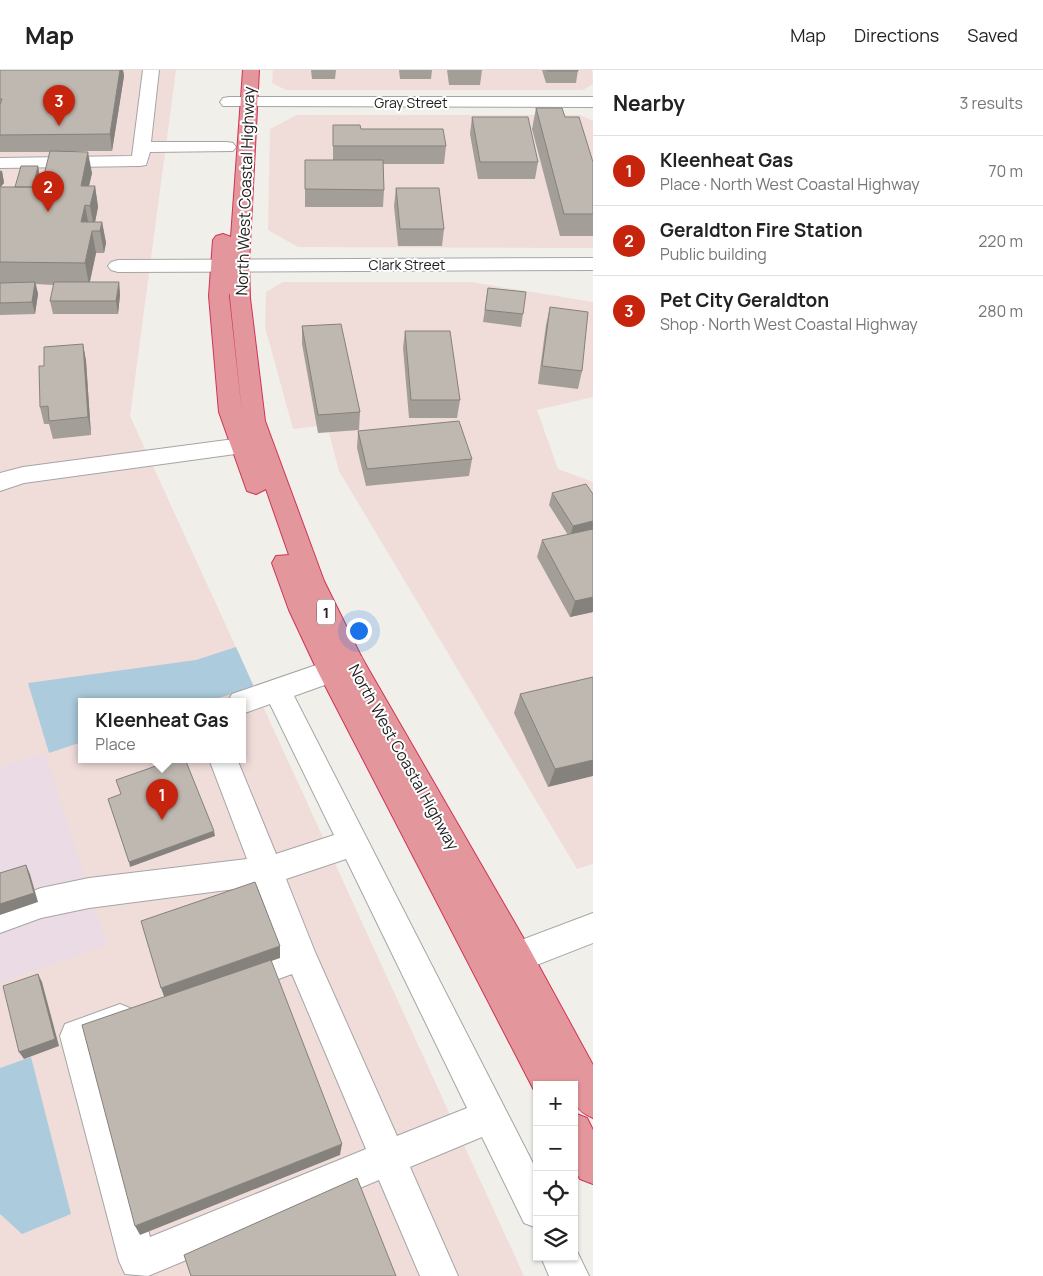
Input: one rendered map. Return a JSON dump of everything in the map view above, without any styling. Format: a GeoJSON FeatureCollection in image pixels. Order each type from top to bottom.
{"type":"FeatureCollection","features":[{"type":"Feature","properties":{"kind":"highway","name":"North West Coastal Highway"},"geometry":{"type":"LineString","coordinates":[[231,70],[238,102],[230,264],[219,296],[230,412],[302,610],[342,668],[502,963],[593,1100]]}},
{"type":"Feature","properties":{"kind":"highway","name":"North West Coastal Highway"},"geometry":{"type":"LineString","coordinates":[[251,70],[238,102],[227,143],[230,264],[240,298],[254,421],[342,668]]}},
{"type":"Feature","properties":{"kind":"highway","name":"North West Coastal Highway"},"geometry":{"type":"LineString","coordinates":[[502,963],[548,1081]]}},
{"type":"Feature","properties":{"kind":"highway"},"geometry":{"type":"LineString","coordinates":[[578,1138],[593,1166]]}},
{"type":"Feature","properties":{"kind":"street"},"geometry":{"type":"LineString","coordinates":[[0,163],[140,161],[151,70]]}},
{"type":"Feature","properties":{"kind":"street","name":"Gray Street"},"geometry":{"type":"LineString","coordinates":[[238,102],[593,102]]}},
{"type":"Feature","properties":{"kind":"street"},"geometry":{"type":"LineString","coordinates":[[142,144],[227,143]]}},
{"type":"Feature","properties":{"kind":"street","name":"Clark Street"},"geometry":{"type":"LineString","coordinates":[[118,266],[230,264],[593,264]]}},
{"type":"Feature","properties":{"kind":"street"},"geometry":{"type":"LineString","coordinates":[[0,482],[23,475],[242,446]]}},
{"type":"Feature","properties":{"kind":"street"},"geometry":{"type":"LineString","coordinates":[[246,701],[342,668]]}},
{"type":"Feature","properties":{"kind":"street"},"geometry":{"type":"LineString","coordinates":[[277,690],[533,1202]]}},
{"type":"Feature","properties":{"kind":"street"},"geometry":{"type":"LineString","coordinates":[[225,763],[300,955],[439,1276]]}},
{"type":"Feature","properties":{"kind":"street"},"geometry":{"type":"LineString","coordinates":[[0,918],[41,903],[89,893],[268,871],[353,843]]}},
{"type":"Feature","properties":{"kind":"street"},"geometry":{"type":"LineString","coordinates":[[502,963],[593,928]]}},
{"type":"Feature","properties":{"kind":"street"},"geometry":{"type":"LineString","coordinates":[[207,989],[300,955]]}},
{"type":"Feature","properties":{"kind":"street"},"geometry":{"type":"LineString","coordinates":[[151,1009],[77,1036],[138,1261],[490,1116]]}},
{"type":"Feature","properties":{"kind":"street"},"geometry":{"type":"LineString","coordinates":[[562,1261],[570,1276]]}},
{"type":"Feature","properties":{"kind":"shaded area"},"geometry":{"type":"Polygon","coordinates":[[[0,70],[176,70],[130,416],[524,1276],[0,1276],[0,70]]]}},
{"type":"Feature","properties":{"kind":"shaded area"},"geometry":{"type":"Polygon","coordinates":[[[273,70],[592,70],[593,84],[583,90],[286,90],[272,83],[273,70]]]}},
{"type":"Feature","properties":{"kind":"shaded area"},"geometry":{"type":"Polygon","coordinates":[[[297,115],[580,115],[593,121],[593,248],[298,247],[268,230],[270,129],[297,115]]]}},
{"type":"Feature","properties":{"kind":"shaded area"},"geometry":{"type":"Polygon","coordinates":[[[283,282],[471,282],[593,302],[593,397],[537,410],[558,469],[593,482],[593,864],[577,869],[339,471],[327,425],[293,429],[265,327],[266,292],[283,282]]]}},
{"type":"Feature","properties":{"kind":"shaded area"},"geometry":{"type":"Polygon","coordinates":[[[45,753],[107,945],[0,983],[0,767],[45,753]]]}},
{"type":"Feature","properties":{"kind":"water"},"geometry":{"type":"Polygon","coordinates":[[[236,647],[254,687],[219,698],[78,698],[78,743],[49,753],[28,683],[196,660],[236,647]]]}},
{"type":"Feature","properties":{"kind":"water"},"geometry":{"type":"Polygon","coordinates":[[[31,1057],[71,1214],[22,1234],[0,1214],[0,1068],[31,1057]]]}},
{"type":"Feature","properties":{"kind":"building"},"geometry":{"type":"Polygon","coordinates":[[[0,70],[120,70],[110,134],[0,135],[0,105],[2,99],[0,99],[0,70]]]}},
{"type":"Feature","properties":{"kind":"building"},"geometry":{"type":"Polygon","coordinates":[[[578,70],[578,71],[548,71],[578,70]]]}},
{"type":"Feature","properties":{"kind":"building"},"geometry":{"type":"Polygon","coordinates":[[[536,108],[562,108],[565,117],[579,117],[593,162],[593,214],[564,214],[536,108]]]}},
{"type":"Feature","properties":{"kind":"building"},"geometry":{"type":"Polygon","coordinates":[[[472,117],[528,117],[538,162],[480,162],[472,117]]]}},
{"type":"Feature","properties":{"kind":"building"},"geometry":{"type":"Polygon","coordinates":[[[333,125],[360,125],[361,129],[443,129],[446,146],[333,146],[333,125]]]}},
{"type":"Feature","properties":{"kind":"building"},"geometry":{"type":"Polygon","coordinates":[[[50,151],[88,152],[81,186],[95,186],[90,206],[85,205],[81,222],[102,222],[100,231],[92,231],[85,263],[0,262],[0,187],[41,187],[50,151]]]}},
{"type":"Feature","properties":{"kind":"building"},"geometry":{"type":"Polygon","coordinates":[[[305,160],[383,160],[384,190],[305,189],[305,160]]]}},
{"type":"Feature","properties":{"kind":"building"},"geometry":{"type":"Polygon","coordinates":[[[21,166],[38,166],[33,187],[15,187],[21,166]]]}},
{"type":"Feature","properties":{"kind":"building"},"geometry":{"type":"Polygon","coordinates":[[[396,188],[439,188],[444,229],[400,229],[396,188]]]}},
{"type":"Feature","properties":{"kind":"building"},"geometry":{"type":"Polygon","coordinates":[[[35,282],[32,302],[0,303],[0,283],[35,282]]]}},
{"type":"Feature","properties":{"kind":"building"},"geometry":{"type":"Polygon","coordinates":[[[54,282],[119,282],[116,301],[50,301],[54,282]]]}},
{"type":"Feature","properties":{"kind":"building"},"geometry":{"type":"Polygon","coordinates":[[[488,288],[526,292],[523,314],[485,310],[488,288]]]}},
{"type":"Feature","properties":{"kind":"building"},"geometry":{"type":"Polygon","coordinates":[[[550,307],[588,312],[582,371],[542,366],[550,307]]]}},
{"type":"Feature","properties":{"kind":"building"},"geometry":{"type":"Polygon","coordinates":[[[341,324],[360,412],[318,415],[302,326],[341,324]]]}},
{"type":"Feature","properties":{"kind":"building"},"geometry":{"type":"Polygon","coordinates":[[[405,331],[450,331],[460,400],[411,400],[405,331]]]}},
{"type":"Feature","properties":{"kind":"building"},"geometry":{"type":"Polygon","coordinates":[[[83,344],[88,417],[49,421],[48,406],[40,407],[39,366],[44,366],[44,347],[83,344]]]}},
{"type":"Feature","properties":{"kind":"building"},"geometry":{"type":"Polygon","coordinates":[[[459,421],[472,459],[367,469],[358,431],[459,421]]]}},
{"type":"Feature","properties":{"kind":"building"},"geometry":{"type":"Polygon","coordinates":[[[586,484],[593,494],[593,521],[573,526],[552,493],[586,484]]]}},
{"type":"Feature","properties":{"kind":"building"},"geometry":{"type":"Polygon","coordinates":[[[593,529],[593,597],[575,601],[542,540],[593,529]]]}},
{"type":"Feature","properties":{"kind":"building"},"geometry":{"type":"Polygon","coordinates":[[[593,677],[593,760],[555,769],[520,694],[593,677]]]}},
{"type":"Feature","properties":{"kind":"building"},"geometry":{"type":"Polygon","coordinates":[[[165,763],[187,763],[214,831],[129,862],[108,799],[121,794],[116,780],[165,763]]]}},
{"type":"Feature","properties":{"kind":"building"},"geometry":{"type":"Polygon","coordinates":[[[26,865],[34,893],[0,904],[0,873],[26,865]]]}},
{"type":"Feature","properties":{"kind":"building"},"geometry":{"type":"Polygon","coordinates":[[[255,882],[280,946],[161,988],[141,921],[255,882]]]}},
{"type":"Feature","properties":{"kind":"building"},"geometry":{"type":"Polygon","coordinates":[[[271,960],[342,1144],[135,1226],[82,1025],[271,960]]]}},
{"type":"Feature","properties":{"kind":"building"},"geometry":{"type":"Polygon","coordinates":[[[38,974],[55,1039],[19,1052],[3,986],[38,974]]]}},
{"type":"Feature","properties":{"kind":"building"},"geometry":{"type":"Polygon","coordinates":[[[357,1178],[396,1276],[191,1276],[184,1255],[357,1178]]]}},
{"type":"Feature","properties":{"kind":"place","name":"Pet City Geraldton"},"geometry":{"type":"Point","coordinates":[59,126]}},
{"type":"Feature","properties":{"kind":"place","name":"Geraldton Fire Station"},"geometry":{"type":"Point","coordinates":[48,212]}},
{"type":"Feature","properties":{"kind":"place","name":"Kleenheat Gas"},"geometry":{"type":"Point","coordinates":[162,820]}}]}
